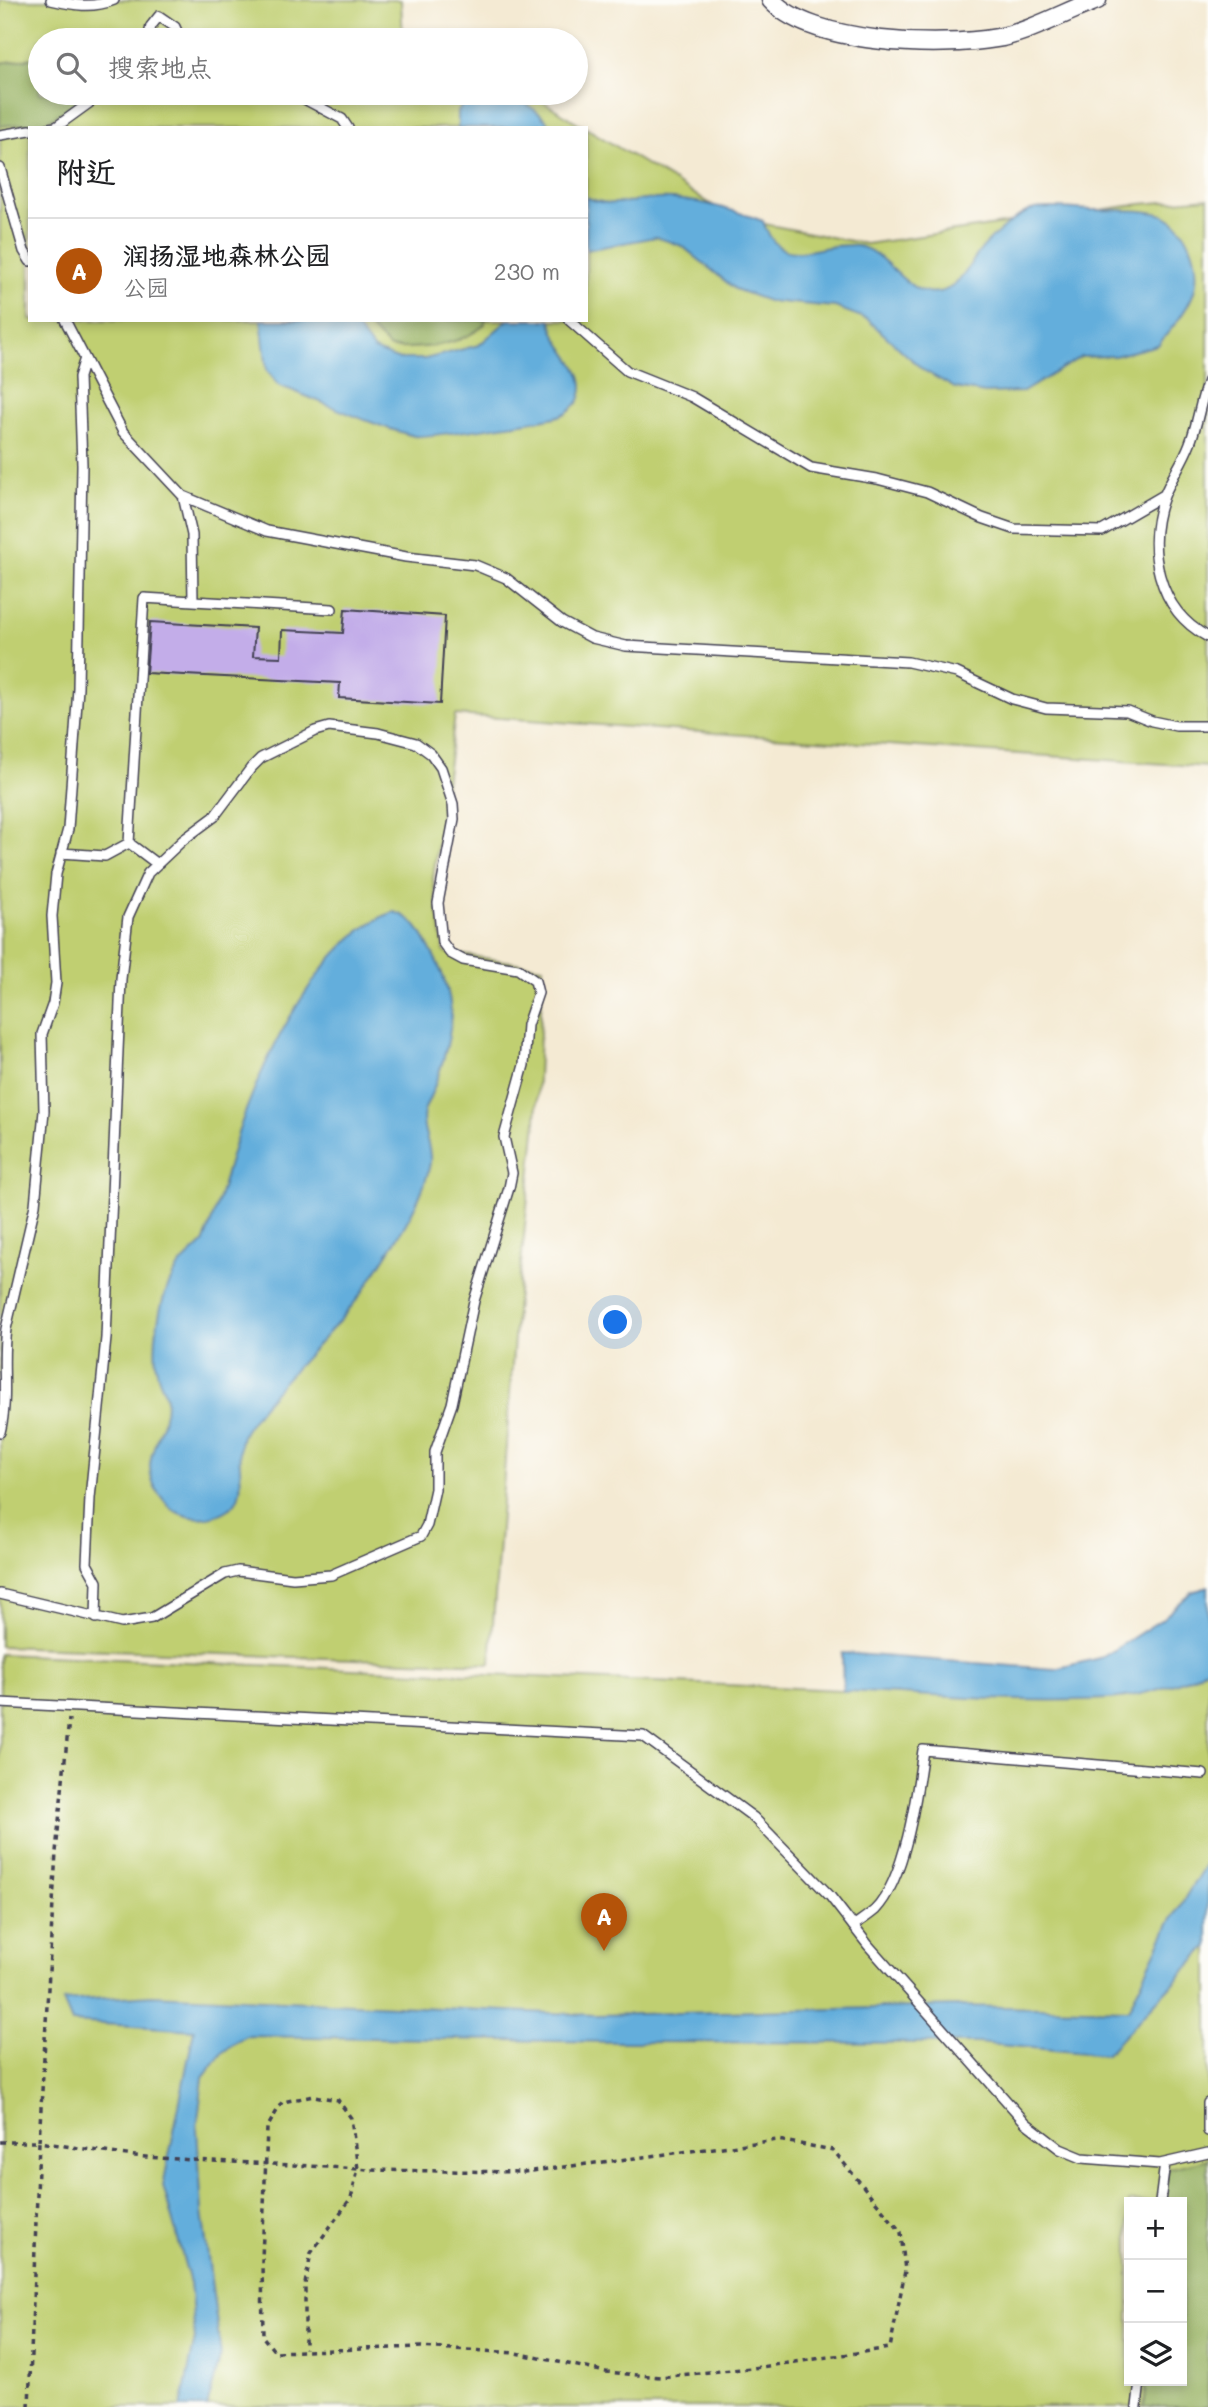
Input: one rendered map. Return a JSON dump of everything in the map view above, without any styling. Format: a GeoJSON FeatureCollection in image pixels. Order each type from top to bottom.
{"type":"FeatureCollection","features":[{"type":"Feature","properties":{"kind":"street"},"geometry":{"type":"LineString","coordinates":[[771,0],[782,12],[842,33],[910,44],[999,38],[1097,0]]}},
{"type":"Feature","properties":{"kind":"lane"},"geometry":{"type":"LineString","coordinates":[[51,0],[78,6],[101,5],[114,0]]}},
{"type":"Feature","properties":{"kind":"lane"},"geometry":{"type":"LineString","coordinates":[[151,28],[159,16],[176,28]]}},
{"type":"Feature","properties":{"kind":"lane"},"geometry":{"type":"LineString","coordinates":[[57,126],[86,105]]}},
{"type":"Feature","properties":{"kind":"lane"},"geometry":{"type":"LineString","coordinates":[[316,105],[342,119],[347,126]]}},
{"type":"Feature","properties":{"kind":"lane"},"geometry":{"type":"LineString","coordinates":[[0,135],[28,130]]}},
{"type":"Feature","properties":{"kind":"lane"},"geometry":{"type":"LineString","coordinates":[[0,169],[28,255]]}},
{"type":"Feature","properties":{"kind":"lane"},"geometry":{"type":"LineString","coordinates":[[66,322],[123,432],[183,496],[267,531],[393,555],[475,565],[506,578],[562,622],[592,638],[626,646],[908,662],[957,673],[1012,699],[1046,708],[1127,711],[1152,721],[1176,726],[1208,726]]}},
{"type":"Feature","properties":{"kind":"lane"},"geometry":{"type":"LineString","coordinates":[[571,322],[627,370],[692,397],[811,468],[877,479],[927,492],[982,518],[1014,529],[1102,531],[1164,495]]}},
{"type":"Feature","properties":{"kind":"lane"},"geometry":{"type":"LineString","coordinates":[[0,1432],[5,1413],[3,1349],[34,1205],[44,1111],[41,1034],[53,1003],[56,983],[52,916],[55,874],[68,829],[78,688],[82,465],[79,377],[84,361]]}},
{"type":"Feature","properties":{"kind":"lane"},"geometry":{"type":"LineString","coordinates":[[1208,381],[1191,441],[1164,495],[1154,560],[1160,581],[1183,615],[1198,632],[1208,637]]}},
{"type":"Feature","properties":{"kind":"lane"},"geometry":{"type":"LineString","coordinates":[[183,496],[192,535],[192,601]]}},
{"type":"Feature","properties":{"kind":"lane"},"geometry":{"type":"LineString","coordinates":[[129,844],[144,598],[332,609]]}},
{"type":"Feature","properties":{"kind":"lane"},"geometry":{"type":"LineString","coordinates":[[0,1594],[96,1618],[122,1623],[152,1618],[225,1574],[238,1571],[293,1578],[331,1575],[421,1535],[427,1525],[435,1489],[435,1452],[452,1404],[474,1301],[512,1174],[504,1137],[524,1065],[527,1025],[538,993],[530,974],[518,969],[463,960],[450,953],[442,942],[438,903],[450,847],[453,804],[441,768],[431,754],[415,743],[350,728],[328,727],[314,731],[261,758],[214,817],[157,864],[137,893],[128,917],[121,979],[106,1338],[90,1498],[87,1564],[97,1583],[96,1618]]}},
{"type":"Feature","properties":{"kind":"lane"},"geometry":{"type":"LineString","coordinates":[[61,853],[105,856],[129,844]]}},
{"type":"Feature","properties":{"kind":"lane"},"geometry":{"type":"LineString","coordinates":[[129,844],[157,864]]}},
{"type":"Feature","properties":{"kind":"lane"},"geometry":{"type":"LineString","coordinates":[[0,1703],[643,1736],[753,1817],[830,1896],[853,1926],[1026,2123],[1060,2149],[1082,2158],[1165,2163],[1208,2152]]}},
{"type":"Feature","properties":{"kind":"lane"},"geometry":{"type":"LineString","coordinates":[[853,1926],[876,1908],[902,1859],[918,1788],[923,1750],[1203,1773]]}},
{"type":"Feature","properties":{"kind":"lane"},"geometry":{"type":"LineString","coordinates":[[1208,2103],[1208,2131]]}},
{"type":"Feature","properties":{"kind":"lane"},"geometry":{"type":"LineString","coordinates":[[1161,2197],[1165,2163]]}},
{"type":"Feature","properties":{"kind":"lane"},"geometry":{"type":"LineString","coordinates":[[1137,2407],[1139,2386]]}},
{"type":"Feature","properties":{"kind":"path"},"geometry":{"type":"LineString","coordinates":[[29,2407],[39,2142],[55,1852],[71,1706]]}},
{"type":"Feature","properties":{"kind":"path"},"geometry":{"type":"LineString","coordinates":[[0,2142],[39,2142],[144,2157],[267,2163],[358,2169],[524,2172],[778,2140],[832,2150],[901,2232],[905,2271],[890,2348],[761,2367],[660,2377],[606,2372],[516,2353],[421,2347],[275,2352],[263,2337],[267,2163],[267,2128],[282,2102],[314,2096],[338,2100],[351,2118],[358,2169],[351,2198],[311,2253],[305,2284],[305,2349]]}},
{"type":"Feature","properties":{"kind":"green space"},"geometry":{"type":"Polygon","coordinates":[[[0,0],[401,0],[402,28],[28,28],[28,105],[549,105],[583,126],[28,126],[28,322],[588,322],[588,129],[734,218],[866,244],[1141,204],[1208,198],[1208,767],[455,715],[433,879],[444,952],[543,967],[536,1122],[516,1311],[490,1664],[0,1646],[0,0]]]}},
{"type":"Feature","properties":{"kind":"green space"},"geometry":{"type":"Polygon","coordinates":[[[28,59],[28,105],[72,105],[46,122],[0,126],[0,63],[28,59]]]}},
{"type":"Feature","properties":{"kind":"green space"},"geometry":{"type":"Polygon","coordinates":[[[364,322],[485,322],[476,331],[453,342],[428,347],[390,348],[364,322]]]}},
{"type":"Feature","properties":{"kind":"green space"},"geometry":{"type":"Polygon","coordinates":[[[0,1654],[1051,1699],[1173,1676],[1208,1656],[1208,2407],[0,2407],[0,1654]]]}},
{"type":"Feature","properties":{"kind":"green space"},"geometry":{"type":"Polygon","coordinates":[[[1208,2159],[1208,2407],[1144,2407],[1146,2386],[1187,2386],[1187,2197],[1164,2197],[1167,2169],[1208,2159]]]}},
{"type":"Feature","properties":{"kind":"water"},"geometry":{"type":"Polygon","coordinates":[[[462,105],[527,105],[538,112],[550,126],[458,126],[458,112],[462,105]]]}},
{"type":"Feature","properties":{"kind":"water"},"geometry":{"type":"Polygon","coordinates":[[[588,198],[604,203],[683,200],[724,208],[763,221],[771,238],[780,247],[790,251],[802,252],[842,245],[869,250],[908,283],[930,292],[950,288],[1000,230],[1031,210],[1053,208],[1147,211],[1163,215],[1181,229],[1192,250],[1196,275],[1192,297],[1185,310],[1158,345],[1115,356],[1081,357],[1023,392],[985,393],[955,388],[923,370],[867,319],[835,307],[768,301],[735,289],[682,246],[656,237],[588,250],[588,198]]]}},
{"type":"Feature","properties":{"kind":"water"},"geometry":{"type":"Polygon","coordinates":[[[261,322],[353,322],[374,350],[397,359],[425,359],[479,345],[506,322],[551,322],[558,341],[577,370],[582,390],[578,402],[562,415],[487,428],[414,436],[278,385],[267,370],[261,322]]]}},
{"type":"Feature","properties":{"kind":"water"},"geometry":{"type":"Polygon","coordinates":[[[394,912],[415,925],[439,965],[451,1013],[447,1045],[423,1118],[430,1156],[427,1177],[408,1219],[362,1293],[277,1389],[245,1430],[240,1450],[240,1493],[236,1502],[229,1509],[213,1516],[184,1515],[173,1510],[163,1499],[153,1482],[150,1470],[166,1400],[156,1360],[156,1336],[163,1299],[178,1268],[203,1243],[251,1097],[281,1034],[300,1002],[320,972],[343,945],[368,925],[394,912]]]}},
{"type":"Feature","properties":{"kind":"water"},"geometry":{"type":"Polygon","coordinates":[[[1208,1587],[1208,1666],[1176,1684],[1146,1693],[1118,1698],[1008,1700],[843,1691],[842,1653],[1055,1669],[1103,1657],[1162,1619],[1192,1592],[1208,1587]]]}},
{"type":"Feature","properties":{"kind":"water"},"geometry":{"type":"Polygon","coordinates":[[[1208,1860],[1208,1946],[1106,2055],[977,2043],[619,2042],[246,2036],[223,2052],[203,2078],[197,2128],[202,2211],[221,2355],[207,2407],[181,2407],[195,2339],[190,2283],[163,2186],[194,2030],[72,2022],[63,2001],[152,1995],[596,2015],[960,2006],[1128,2010],[1169,1924],[1208,1860]]]}},
{"type":"Feature","properties":{"kind":"building"},"geometry":{"type":"Polygon","coordinates":[[[345,609],[445,616],[440,704],[339,698],[340,683],[146,673],[150,622],[255,628],[253,656],[281,657],[282,630],[343,633],[345,609]]]}},
{"type":"Feature","properties":{"kind":"place","name":"润扬湿地森林公园"},"geometry":{"type":"Point","coordinates":[604,1951]}}]}
